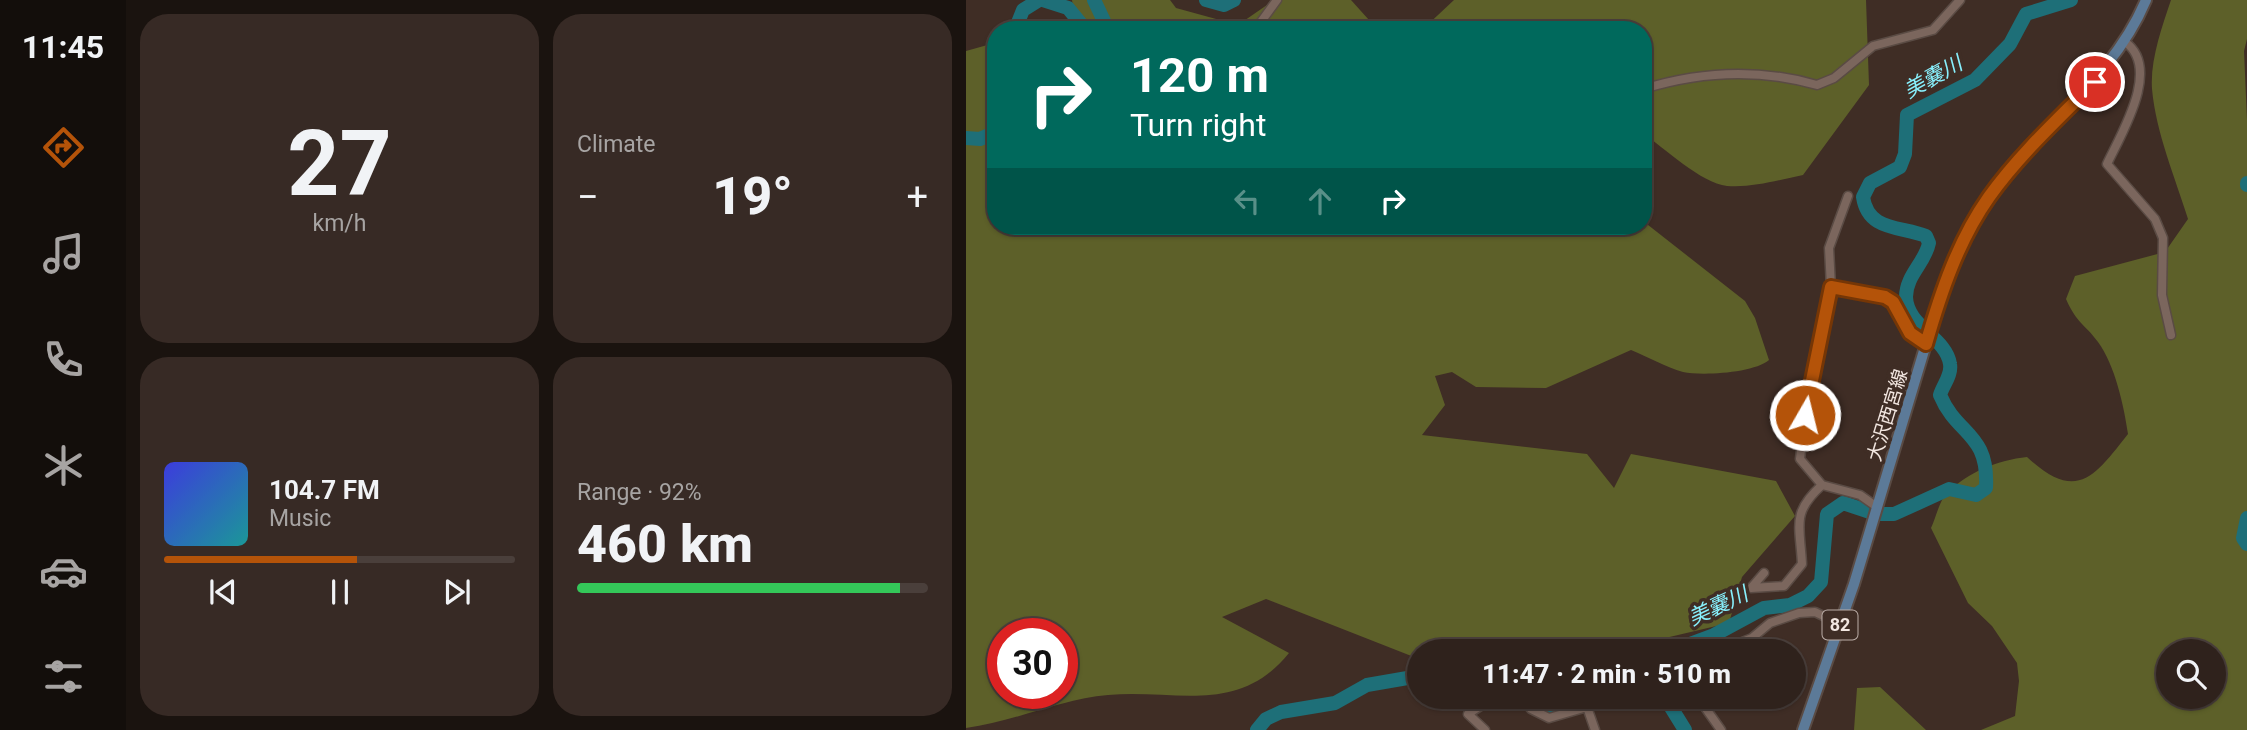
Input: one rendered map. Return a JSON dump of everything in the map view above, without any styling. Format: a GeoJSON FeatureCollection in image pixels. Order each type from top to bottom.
{"type":"FeatureCollection","features":[{"type":"Feature","properties":{"kind":"main road","name":"大沢西宮線"},"geometry":{"type":"LineString","coordinates":[[1803,730],[1840,624],[1954,261],[1989,197],[2095,82],[2125,42],[2146,0]]}},
{"type":"Feature","properties":{"kind":"street"},"geometry":{"type":"LineString","coordinates":[[1262,21],[1278,0]]}},
{"type":"Feature","properties":{"kind":"street"},"geometry":{"type":"LineString","coordinates":[[1652,87],[1688,77],[1738,73],[1788,77],[1817,86],[1834,78],[1873,46],[1933,30],[1960,0]]}},
{"type":"Feature","properties":{"kind":"street"},"geometry":{"type":"LineString","coordinates":[[2125,42],[2132,47],[2138,61],[2139,93],[2107,163],[2155,219],[2164,239],[2162,295],[2171,335]]}},
{"type":"Feature","properties":{"kind":"street"},"geometry":{"type":"LineString","coordinates":[[1848,196],[1829,248],[1831,287],[1807,399],[1800,458],[1822,485],[1860,495],[1876,512]]}},
{"type":"Feature","properties":{"kind":"street"},"geometry":{"type":"LineString","coordinates":[[1831,287],[1885,297],[1893,302],[1910,333],[1928,338]]}},
{"type":"Feature","properties":{"kind":"street"},"geometry":{"type":"LineString","coordinates":[[1764,573],[1751,588],[1784,586],[1802,564],[1800,519],[1804,501],[1822,485]]}},
{"type":"Feature","properties":{"kind":"street"},"geometry":{"type":"LineString","coordinates":[[1750,639],[1770,622],[1799,613],[1815,612],[1840,624]]}},
{"type":"Feature","properties":{"kind":"street"},"geometry":{"type":"LineString","coordinates":[[1476,709],[1468,714],[1485,730]]}},
{"type":"Feature","properties":{"kind":"street"},"geometry":{"type":"LineString","coordinates":[[1531,709],[1549,718],[1580,709]]}},
{"type":"Feature","properties":{"kind":"street"},"geometry":{"type":"LineString","coordinates":[[1588,709],[1595,730]]}},
{"type":"Feature","properties":{"kind":"street"},"geometry":{"type":"LineString","coordinates":[[1706,709],[1721,730]]}},
{"type":"Feature","properties":{"kind":"green space"},"geometry":{"type":"Polygon","coordinates":[[[1072,0],[1170,0],[1176,8],[1223,21],[1075,21],[1072,0]]]}},
{"type":"Feature","properties":{"kind":"green space"},"geometry":{"type":"Polygon","coordinates":[[[1274,0],[1351,0],[1370,21],[1244,21],[1274,0]]]}},
{"type":"Feature","properties":{"kind":"green space"},"geometry":{"type":"Polygon","coordinates":[[[1454,0],[1866,0],[1869,85],[1803,175],[1756,185],[1727,186],[1706,179],[1652,140],[1652,21],[1432,21],[1454,0]]]}},
{"type":"Feature","properties":{"kind":"green space"},"geometry":{"type":"Polygon","coordinates":[[[2171,0],[2247,0],[2247,39],[2244,51],[2247,120],[2247,511],[2239,538],[2247,550],[2247,730],[1981,730],[2015,716],[2019,681],[2017,663],[1992,626],[1968,603],[1931,528],[1944,496],[1964,479],[1984,468],[2027,457],[2059,479],[2084,479],[2105,462],[2128,434],[2114,374],[2104,351],[2077,319],[2066,299],[2075,276],[2165,252],[2188,219],[2154,105],[2152,78],[2161,32],[2171,0]]]}},
{"type":"Feature","properties":{"kind":"green space"},"geometry":{"type":"Polygon","coordinates":[[[987,45],[987,235],[1652,235],[1652,228],[1745,301],[1755,318],[1769,360],[1752,368],[1715,373],[1683,372],[1631,350],[1546,388],[1476,387],[1452,372],[1435,376],[1445,405],[1422,435],[1587,454],[1614,488],[1631,454],[1776,481],[1795,516],[1742,577],[1729,623],[1661,639],[1407,639],[1407,654],[1266,599],[1222,617],[1289,653],[1269,673],[1249,685],[1205,695],[1108,695],[1078,700],[1078,618],[987,618],[987,709],[1044,709],[966,728],[966,51],[987,45]]]}},
{"type":"Feature","properties":{"kind":"green space"},"geometry":{"type":"Polygon","coordinates":[[[1880,687],[1926,730],[1854,730],[1857,688],[1880,687]]]}},
{"type":"Feature","properties":{"kind":"waterway"},"geometry":{"type":"LineString","coordinates":[[1019,21],[1023,10],[1039,0]]}},
{"type":"Feature","properties":{"kind":"waterway"},"geometry":{"type":"LineString","coordinates":[[1043,0],[1068,8],[1079,21]]}},
{"type":"Feature","properties":{"kind":"waterway"},"geometry":{"type":"LineString","coordinates":[[1094,0],[1104,21]]}},
{"type":"Feature","properties":{"kind":"waterway"},"geometry":{"type":"LineString","coordinates":[[1206,0],[1224,5],[1234,0]]}},
{"type":"Feature","properties":{"kind":"waterway","name":"美嚢川"},"geometry":{"type":"LineString","coordinates":[[1703,639],[1764,608],[1790,605],[1808,596],[1821,582],[1827,514],[1843,503],[1876,514],[1894,514],[1949,489],[1976,495],[1986,488],[1986,470],[1977,445],[1955,419],[1940,395],[1950,372],[1947,355],[1942,346],[1919,324],[1908,307],[1906,297],[1909,282],[1929,243],[1926,236],[1878,222],[1866,208],[1863,197],[1870,183],[1900,167],[1905,154],[1907,115],[1975,80],[2010,44],[2026,14],[2071,0]]}},
{"type":"Feature","properties":{"kind":"waterway"},"geometry":{"type":"LineString","coordinates":[[966,138],[980,139],[987,136]]}},
{"type":"Feature","properties":{"kind":"waterway"},"geometry":{"type":"LineString","coordinates":[[2247,518],[2243,538],[2247,544]]}},
{"type":"Feature","properties":{"kind":"waterway"},"geometry":{"type":"LineString","coordinates":[[1257,730],[1266,719],[1281,712],[1335,703],[1367,685],[1407,678]]}},
{"type":"Feature","properties":{"kind":"waterway"},"geometry":{"type":"LineString","coordinates":[[1550,709],[1556,709]]}},
{"type":"Feature","properties":{"kind":"waterway","name":"美嚢川"},"geometry":{"type":"LineString","coordinates":[[1672,709],[1685,730]]}},
{"type":"Feature","properties":{"kind":"route"},"geometry":{"type":"LineString","coordinates":[[1805,415],[1831,287],[1885,297],[1893,302],[1899,319],[1910,333],[1926,344],[1944,284],[1964,238],[1989,197],[2018,162],[2095,82]]}}]}
